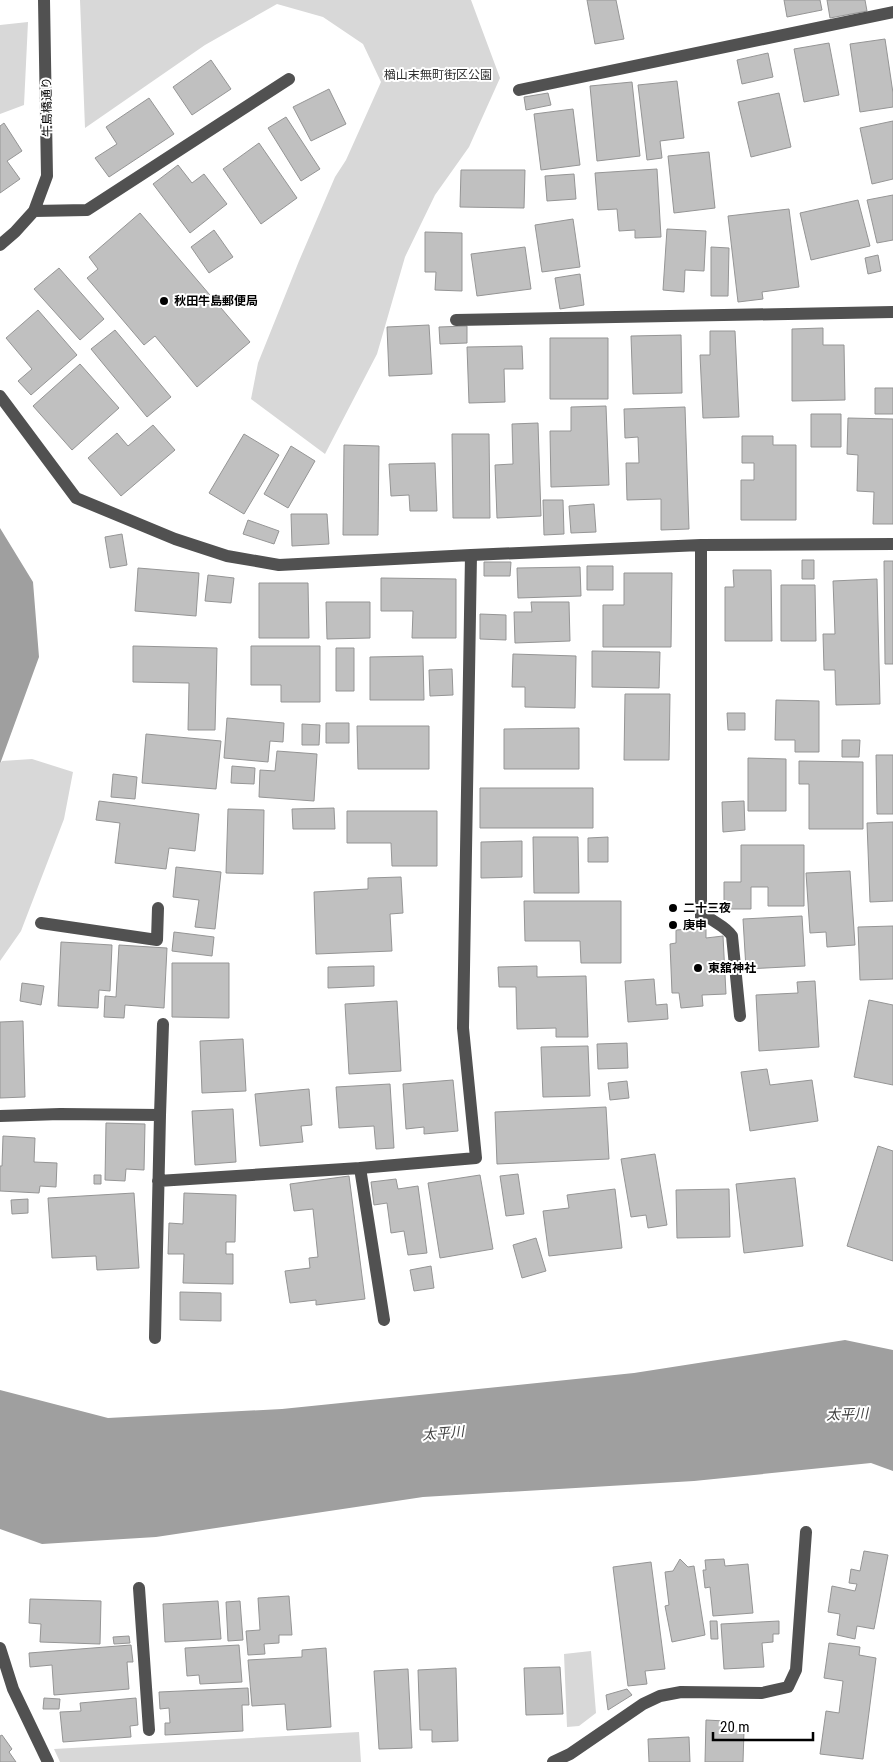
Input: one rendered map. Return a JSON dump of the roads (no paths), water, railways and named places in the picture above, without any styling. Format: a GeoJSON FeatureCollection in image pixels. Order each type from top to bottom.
{"type":"FeatureCollection","features":[{"type":"Feature","properties":{"kind":"street","name":"牛島橋通り"},"geometry":{"type":"LineString","coordinates":[[34,211],[48,176],[44,0]]}},
{"type":"Feature","properties":{"kind":"street"},"geometry":{"type":"LineString","coordinates":[[519,90],[893,12]]}},
{"type":"Feature","properties":{"kind":"street"},"geometry":{"type":"LineString","coordinates":[[0,245],[34,211],[87,210],[289,79]]}},
{"type":"Feature","properties":{"kind":"street"},"geometry":{"type":"LineString","coordinates":[[456,320],[893,312]]}},
{"type":"Feature","properties":{"kind":"street"},"geometry":{"type":"LineString","coordinates":[[0,396],[76,498],[184,542],[227,556],[278,565],[701,545],[893,544]]}},
{"type":"Feature","properties":{"kind":"street"},"geometry":{"type":"LineString","coordinates":[[701,545],[701,915],[727,928],[732,936],[740,1016]]}},
{"type":"Feature","properties":{"kind":"street"},"geometry":{"type":"LineString","coordinates":[[158,1181],[360,1168],[476,1158],[463,1028],[470,555]]}},
{"type":"Feature","properties":{"kind":"street"},"geometry":{"type":"LineString","coordinates":[[41,923],[157,940],[158,908]]}},
{"type":"Feature","properties":{"kind":"street"},"geometry":{"type":"LineString","coordinates":[[155,1338],[163,1024]]}},
{"type":"Feature","properties":{"kind":"street"},"geometry":{"type":"LineString","coordinates":[[0,1116],[60,1114],[160,1115]]}},
{"type":"Feature","properties":{"kind":"street"},"geometry":{"type":"LineString","coordinates":[[360,1168],[384,1320]]}},
{"type":"Feature","properties":{"kind":"street"},"geometry":{"type":"LineString","coordinates":[[553,1762],[570,1754],[644,1704],[660,1696],[682,1692],[762,1693],[788,1687],[796,1670],[806,1532]]}},
{"type":"Feature","properties":{"kind":"street"},"geometry":{"type":"LineString","coordinates":[[139,1588],[149,1730]]}},
{"type":"Feature","properties":{"kind":"street"},"geometry":{"type":"LineString","coordinates":[[0,1648],[13,1688],[48,1762]]}},
{"type":"Feature","properties":{"kind":"water"},"geometry":{"type":"Polygon","coordinates":[[[0,528],[33,582],[39,657],[0,764],[0,528]]]}},
{"type":"Feature","properties":{"kind":"water","name":"太平川"},"geometry":{"type":"Polygon","coordinates":[[[845,1340],[893,1350],[893,1471],[871,1463],[694,1481],[423,1497],[156,1537],[42,1544],[0,1529],[0,1390],[108,1418],[282,1409],[634,1373],[845,1340]]]}},
{"type":"Feature","properties":{"kind":"place","name":"秋田牛島郵便局"},"geometry":{"type":"Point","coordinates":[164,301]}},
{"type":"Feature","properties":{"kind":"place","name":"二十三夜"},"geometry":{"type":"Point","coordinates":[673,908]}},
{"type":"Feature","properties":{"kind":"place","name":"庚申"},"geometry":{"type":"Point","coordinates":[673,925]}},
{"type":"Feature","properties":{"kind":"place","name":"東舘神社"},"geometry":{"type":"Point","coordinates":[698,968]}},
{"type":"Feature","properties":{"kind":"park label","name":"楢山末無町街区公園"},"geometry":{"type":"Point","coordinates":[438,75]}}]}
